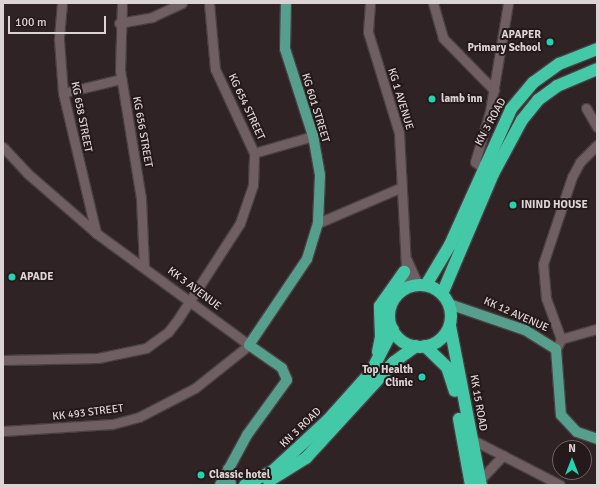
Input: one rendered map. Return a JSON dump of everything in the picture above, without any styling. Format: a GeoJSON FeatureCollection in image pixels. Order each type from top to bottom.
{"type":"FeatureCollection","features":[{"type":"Feature","properties":{"kind":"highway","name":"KN 3 ROAD"},"geometry":{"type":"LineString","coordinates":[[455,248],[482,169],[511,109],[534,82],[559,64],[597,50]]}},
{"type":"Feature","properties":{"kind":"highway"},"geometry":{"type":"LineString","coordinates":[[371,376],[421,346],[436,343],[450,326],[446,299],[455,248],[522,120],[538,100],[557,86],[597,69]]}},
{"type":"Feature","properties":{"kind":"highway"},"geometry":{"type":"LineString","coordinates":[[421,346],[398,338],[392,329],[390,310],[394,299],[417,286],[455,248]]}},
{"type":"Feature","properties":{"kind":"highway"},"geometry":{"type":"LineString","coordinates":[[371,376],[382,337],[380,306],[404,272]]}},
{"type":"Feature","properties":{"kind":"highway"},"geometry":{"type":"LineString","coordinates":[[417,286],[446,299]]}},
{"type":"Feature","properties":{"kind":"highway","name":"KK 15 ROAD"},"geometry":{"type":"LineString","coordinates":[[450,326],[478,483]]}},
{"type":"Feature","properties":{"kind":"highway"},"geometry":{"type":"LineString","coordinates":[[371,376],[392,329]]}},
{"type":"Feature","properties":{"kind":"highway","name":"KK 15 ROAD"},"geometry":{"type":"LineString","coordinates":[[421,346],[444,362],[452,376],[478,483]]}},
{"type":"Feature","properties":{"kind":"highway","name":"KN 3 ROAD"},"geometry":{"type":"LineString","coordinates":[[245,485],[274,470],[298,450],[371,376]]}},
{"type":"Feature","properties":{"kind":"highway","name":"KN 3 ROAD"},"geometry":{"type":"LineString","coordinates":[[263,485],[306,458],[371,376]]}},
{"type":"Feature","properties":{"kind":"main road","name":"KG 601 STREET"},"geometry":{"type":"LineString","coordinates":[[249,345],[307,259],[318,223],[320,175],[312,136],[285,49],[286,3]]}},
{"type":"Feature","properties":{"kind":"main road","name":"KK 12 AVENUE"},"geometry":{"type":"LineString","coordinates":[[446,299],[525,330],[556,349]]}},
{"type":"Feature","properties":{"kind":"main road","name":"KK 3 AVENUE"},"geometry":{"type":"LineString","coordinates":[[220,485],[228,468],[287,380],[282,368],[249,345]]}},
{"type":"Feature","properties":{"kind":"main road"},"geometry":{"type":"LineString","coordinates":[[556,349],[561,415],[577,432],[597,439]]}},
{"type":"Feature","properties":{"kind":"main road"},"geometry":{"type":"LineString","coordinates":[[228,468],[231,485]]}},
{"type":"Feature","properties":{"kind":"street","name":"KG 658 STREET"},"geometry":{"type":"LineString","coordinates":[[62,3],[59,40],[63,92],[96,232]]}},
{"type":"Feature","properties":{"kind":"street","name":"KG 656 STREET"},"geometry":{"type":"LineString","coordinates":[[122,3],[119,23],[121,79],[141,198],[144,266]]}},
{"type":"Feature","properties":{"kind":"street"},"geometry":{"type":"LineString","coordinates":[[119,23],[152,17],[182,3]]}},
{"type":"Feature","properties":{"kind":"street","name":"KG 654 STREET"},"geometry":{"type":"LineString","coordinates":[[3,360],[56,361],[134,353],[168,332],[190,302],[245,212],[253,185],[254,153],[215,69],[209,3]]}},
{"type":"Feature","properties":{"kind":"street","name":"KG 1 AVENUE"},"geometry":{"type":"LineString","coordinates":[[370,3],[368,32],[399,133],[404,272],[417,286]]}},
{"type":"Feature","properties":{"kind":"street"},"geometry":{"type":"LineString","coordinates":[[433,3],[443,38],[494,90]]}},
{"type":"Feature","properties":{"kind":"street"},"geometry":{"type":"LineString","coordinates":[[493,174],[482,169],[475,162],[494,90],[508,3]]}},
{"type":"Feature","properties":{"kind":"street"},"geometry":{"type":"LineString","coordinates":[[63,92],[121,79]]}},
{"type":"Feature","properties":{"kind":"street"},"geometry":{"type":"LineString","coordinates":[[586,108],[597,127]]}},
{"type":"Feature","properties":{"kind":"street"},"geometry":{"type":"LineString","coordinates":[[254,153],[312,136]]}},
{"type":"Feature","properties":{"kind":"street"},"geometry":{"type":"LineString","coordinates":[[556,349],[560,339],[546,298],[543,264],[572,177],[580,162],[597,145]]}},
{"type":"Feature","properties":{"kind":"street","name":"KK 3 AVENUE"},"geometry":{"type":"LineString","coordinates":[[3,147],[27,173],[96,232],[249,345]]}},
{"type":"Feature","properties":{"kind":"street"},"geometry":{"type":"LineString","coordinates":[[318,223],[402,187]]}},
{"type":"Feature","properties":{"kind":"street","name":"KG 1 AVENUE"},"geometry":{"type":"LineString","coordinates":[[404,251],[417,286]]}},
{"type":"Feature","properties":{"kind":"street"},"geometry":{"type":"LineString","coordinates":[[560,339],[597,329]]}},
{"type":"Feature","properties":{"kind":"street","name":"KK 493 STREET"},"geometry":{"type":"LineString","coordinates":[[3,431],[112,424],[139,417],[195,388],[249,345]]}},
{"type":"Feature","properties":{"kind":"street"},"geometry":{"type":"LineString","coordinates":[[471,439],[560,485]]}},
{"type":"Feature","properties":{"kind":"street"},"geometry":{"type":"LineString","coordinates":[[478,483],[503,455]]}},
{"type":"Feature","properties":{"kind":"place","name":"APAPER Primary School"},"geometry":{"type":"Point","coordinates":[550,42]}},
{"type":"Feature","properties":{"kind":"place","name":"lamb inn"},"geometry":{"type":"Point","coordinates":[432,99]}},
{"type":"Feature","properties":{"kind":"place","name":"ININD HOUSE"},"geometry":{"type":"Point","coordinates":[513,205]}},
{"type":"Feature","properties":{"kind":"place","name":"APADE"},"geometry":{"type":"Point","coordinates":[12,277]}},
{"type":"Feature","properties":{"kind":"place","name":"Top Health Clinic"},"geometry":{"type":"Point","coordinates":[422,377]}},
{"type":"Feature","properties":{"kind":"place","name":"Classic hotel"},"geometry":{"type":"Point","coordinates":[201,475]}}]}
